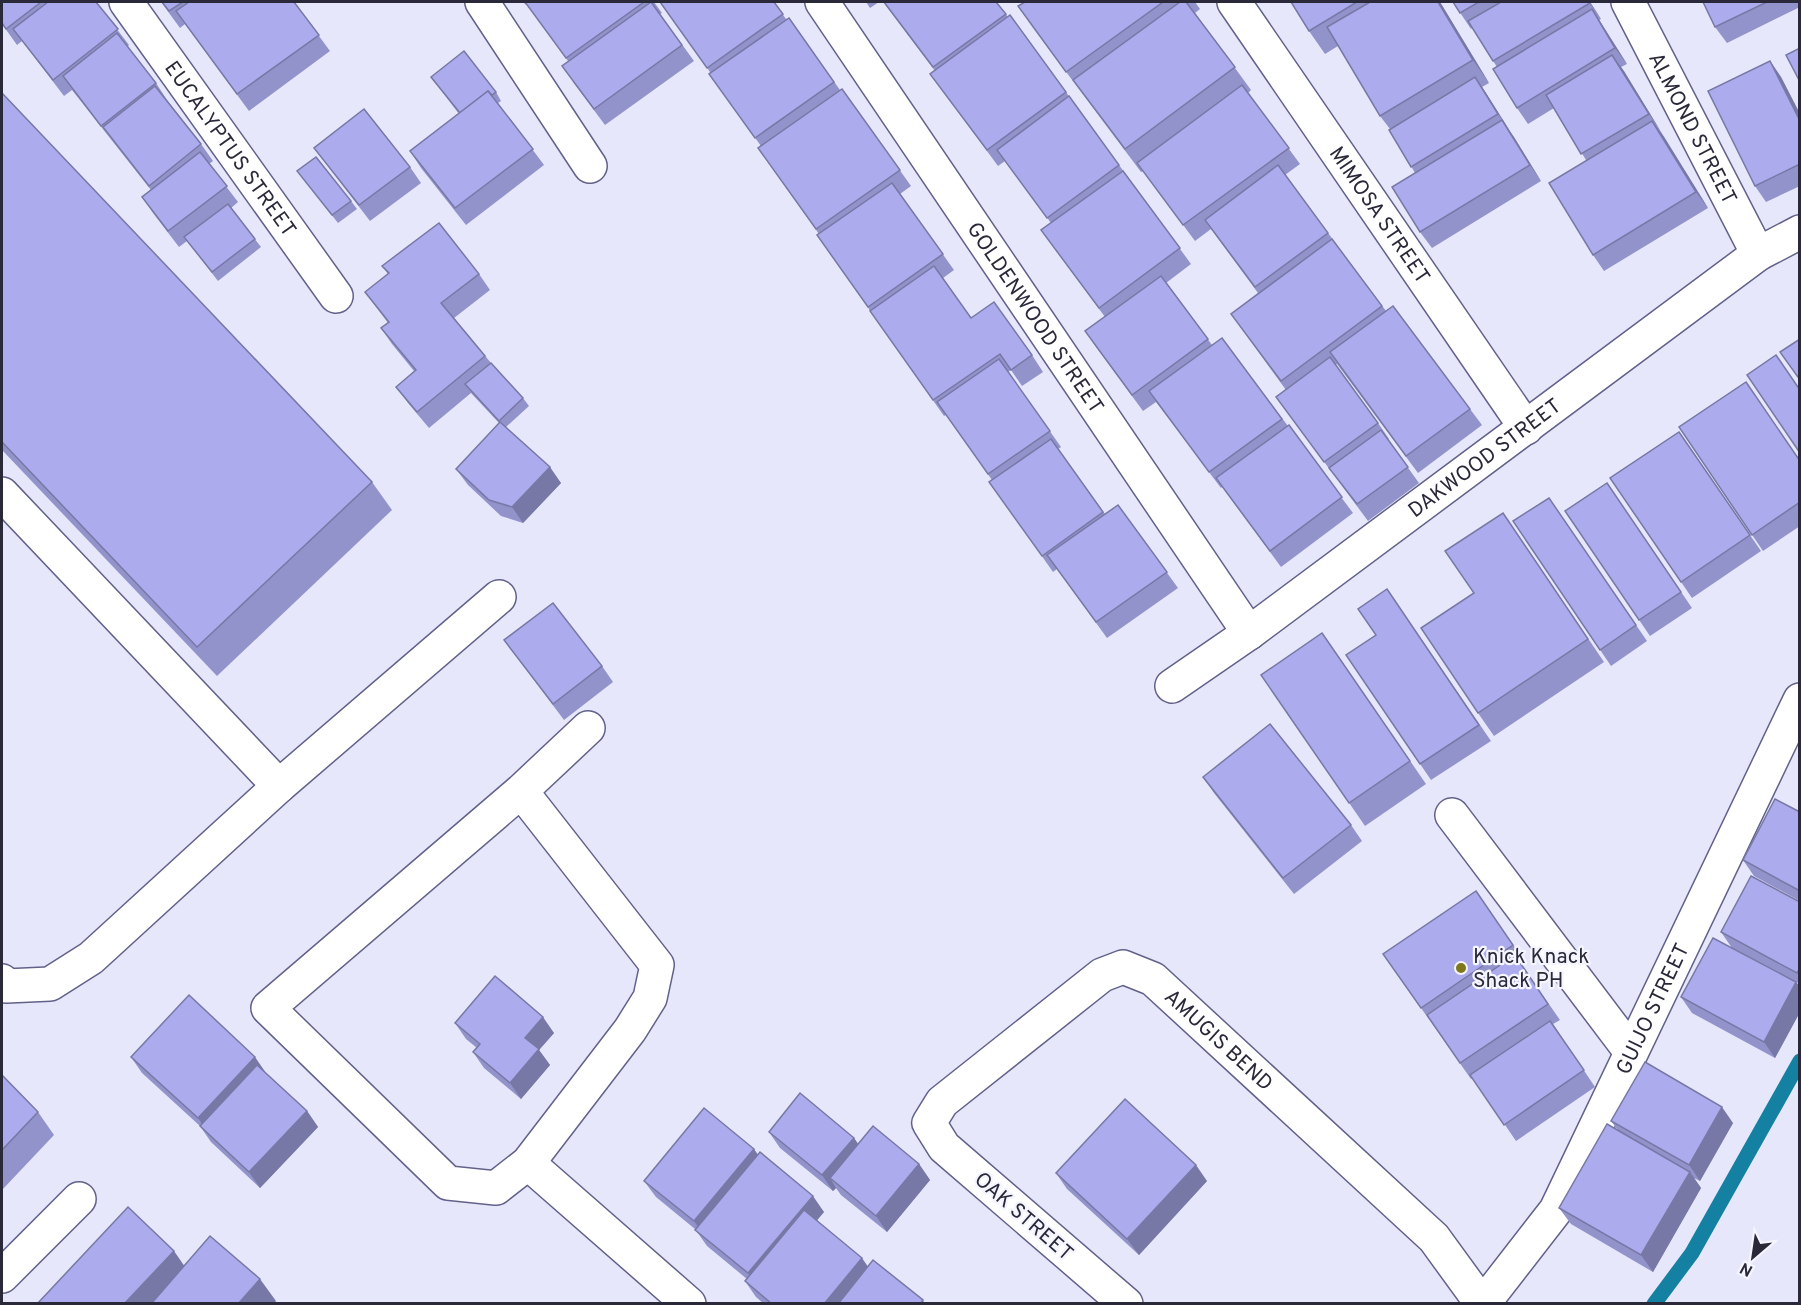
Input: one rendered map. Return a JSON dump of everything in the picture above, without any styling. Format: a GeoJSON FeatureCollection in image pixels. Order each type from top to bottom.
{"type":"FeatureCollection","features":[{"type":"Feature","properties":{"kind":"street","name":"EUCALYPTUS STREET"},"geometry":{"type":"LineString","coordinates":[[126,2],[336,296]]}},
{"type":"Feature","properties":{"kind":"street"},"geometry":{"type":"LineString","coordinates":[[482,2],[590,166]]}},
{"type":"Feature","properties":{"kind":"street","name":"GOLDENWOOD STREET"},"geometry":{"type":"LineString","coordinates":[[822,2],[1249,633]]}},
{"type":"Feature","properties":{"kind":"street","name":"MIMOSA STREET"},"geometry":{"type":"LineString","coordinates":[[1234,2],[1526,428]]}},
{"type":"Feature","properties":{"kind":"street","name":"ALMOND STREET"},"geometry":{"type":"LineString","coordinates":[[1628,2],[1758,254]]}},
{"type":"Feature","properties":{"kind":"street","name":"DAKWOOD STREET"},"geometry":{"type":"LineString","coordinates":[[1172,686],[1249,633],[1758,254],[1800,232]]}},
{"type":"Feature","properties":{"kind":"street"},"geometry":{"type":"LineString","coordinates":[[2,494],[279,786]]}},
{"type":"Feature","properties":{"kind":"street"},"geometry":{"type":"LineString","coordinates":[[2,981],[6,986],[50,984],[91,958],[279,786],[500,597]]}},
{"type":"Feature","properties":{"kind":"street","name":"GUIJO STREET"},"geometry":{"type":"LineString","coordinates":[[1483,1304],[1556,1210],[1800,700]]}},
{"type":"Feature","properties":{"kind":"street"},"geometry":{"type":"LineString","coordinates":[[521,791],[657,965],[650,998],[630,1030],[528,1163],[496,1188],[448,1184],[268,1008],[521,791],[588,728]]}},
{"type":"Feature","properties":{"kind":"street"},"geometry":{"type":"LineString","coordinates":[[1452,816],[1631,1052]]}},
{"type":"Feature","properties":{"kind":"street","name":"AMUGIS BEND"},"geometry":{"type":"LineString","coordinates":[[929,1124],[942,1102],[1102,975],[1124,967],[1153,980],[1434,1238],[1483,1304]]}},
{"type":"Feature","properties":{"kind":"street","name":"OAK STREET"},"geometry":{"type":"LineString","coordinates":[[929,1124],[944,1147],[1126,1304]]}},
{"type":"Feature","properties":{"kind":"street"},"geometry":{"type":"LineString","coordinates":[[528,1163],[689,1304]]}},
{"type":"Feature","properties":{"kind":"street"},"geometry":{"type":"LineString","coordinates":[[2,1275],[79,1199]]}},
{"type":"Feature","properties":{"kind":"building"},"geometry":{"type":"Polygon","coordinates":[[[2,2],[41,2],[6,29],[2,23],[2,2]]]}},
{"type":"Feature","properties":{"kind":"building"},"geometry":{"type":"Polygon","coordinates":[[[48,2],[96,2],[118,29],[53,80],[13,29],[48,2]]]}},
{"type":"Feature","properties":{"kind":"building"},"geometry":{"type":"Polygon","coordinates":[[[162,2],[183,2],[169,11],[162,2]]]}},
{"type":"Feature","properties":{"kind":"building"},"geometry":{"type":"Polygon","coordinates":[[[189,2],[294,2],[319,35],[237,94],[176,11],[189,2]]]}},
{"type":"Feature","properties":{"kind":"building"},"geometry":{"type":"Polygon","coordinates":[[[525,2],[644,2],[566,58],[525,2]]]}},
{"type":"Feature","properties":{"kind":"building"},"geometry":{"type":"Polygon","coordinates":[[[651,2],[682,45],[594,109],[562,66],[651,2]]]}},
{"type":"Feature","properties":{"kind":"building"},"geometry":{"type":"Polygon","coordinates":[[[660,2],[774,2],[783,14],[707,68],[660,2]]]}},
{"type":"Feature","properties":{"kind":"building"},"geometry":{"type":"Polygon","coordinates":[[[884,2],[996,2],[1006,14],[933,67],[884,2]]]}},
{"type":"Feature","properties":{"kind":"building"},"geometry":{"type":"Polygon","coordinates":[[[1025,2],[1163,2],[1066,72],[1018,6],[1025,2]]]}},
{"type":"Feature","properties":{"kind":"building"},"geometry":{"type":"Polygon","coordinates":[[[1180,2],[1186,2],[1235,67],[1125,149],[1073,80],[1180,2]]]}},
{"type":"Feature","properties":{"kind":"building"},"geometry":{"type":"Polygon","coordinates":[[[1291,2],[1357,2],[1309,31],[1291,2]]]}},
{"type":"Feature","properties":{"kind":"building"},"geometry":{"type":"Polygon","coordinates":[[[1370,2],[1438,2],[1473,60],[1380,116],[1327,27],[1370,2]]]}},
{"type":"Feature","properties":{"kind":"building"},"geometry":{"type":"Polygon","coordinates":[[[1453,2],[1479,2],[1460,13],[1453,2]]]}},
{"type":"Feature","properties":{"kind":"building"},"geometry":{"type":"Polygon","coordinates":[[[1501,2],[1590,3],[1493,61],[1468,21],[1501,2]]]}},
{"type":"Feature","properties":{"kind":"building"},"geometry":{"type":"Polygon","coordinates":[[[1703,2],[1767,2],[1715,27],[1703,2]]]}},
{"type":"Feature","properties":{"kind":"building"},"geometry":{"type":"Polygon","coordinates":[[[1592,9],[1615,48],[1517,108],[1493,69],[1592,9]]]}},
{"type":"Feature","properties":{"kind":"building"},"geometry":{"type":"Polygon","coordinates":[[[1010,15],[1066,92],[987,150],[930,74],[1010,15]]]}},
{"type":"Feature","properties":{"kind":"building"},"geometry":{"type":"Polygon","coordinates":[[[789,18],[834,82],[755,138],[709,74],[789,18]]]}},
{"type":"Feature","properties":{"kind":"building"},"geometry":{"type":"Polygon","coordinates":[[[117,33],[156,83],[101,126],[63,76],[117,33]]]}},
{"type":"Feature","properties":{"kind":"building"},"geometry":{"type":"Polygon","coordinates":[[[1800,48],[1800,82],[1786,55],[1800,48]]]}},
{"type":"Feature","properties":{"kind":"building"},"geometry":{"type":"Polygon","coordinates":[[[464,51],[496,92],[492,95],[488,91],[460,113],[431,77],[464,51]]]}},
{"type":"Feature","properties":{"kind":"building"},"geometry":{"type":"Polygon","coordinates":[[[1612,55],[1649,114],[1581,154],[1546,95],[1612,55]]]}},
{"type":"Feature","properties":{"kind":"building"},"geometry":{"type":"Polygon","coordinates":[[[1770,61],[1800,121],[1800,164],[1755,186],[1708,91],[1770,61]]]}},
{"type":"Feature","properties":{"kind":"building"},"geometry":{"type":"Polygon","coordinates":[[[1475,77],[1498,114],[1411,167],[1389,130],[1475,77]]]}},
{"type":"Feature","properties":{"kind":"building"},"geometry":{"type":"Polygon","coordinates":[[[1242,85],[1289,148],[1183,225],[1137,163],[1242,85]]]}},
{"type":"Feature","properties":{"kind":"building"},"geometry":{"type":"Polygon","coordinates":[[[155,86],[201,144],[149,186],[103,127],[155,86]]]}},
{"type":"Feature","properties":{"kind":"building"},"geometry":{"type":"Polygon","coordinates":[[[842,89],[900,170],[816,229],[758,148],[842,89]]]}},
{"type":"Feature","properties":{"kind":"building"},"geometry":{"type":"Polygon","coordinates":[[[488,91],[533,149],[455,208],[410,151],[488,91]]]}},
{"type":"Feature","properties":{"kind":"building"},"geometry":{"type":"Polygon","coordinates":[[[2,93],[372,482],[197,647],[2,442],[2,93]]]}},
{"type":"Feature","properties":{"kind":"building"},"geometry":{"type":"Polygon","coordinates":[[[1069,96],[1119,165],[1047,218],[997,150],[1069,96]]]}},
{"type":"Feature","properties":{"kind":"building"},"geometry":{"type":"Polygon","coordinates":[[[364,109],[410,167],[359,205],[314,148],[364,109]]]}},
{"type":"Feature","properties":{"kind":"building"},"geometry":{"type":"Polygon","coordinates":[[[1502,120],[1530,165],[1420,232],[1392,187],[1502,120]]]}},
{"type":"Feature","properties":{"kind":"building"},"geometry":{"type":"Polygon","coordinates":[[[1652,121],[1696,192],[1593,255],[1549,183],[1652,121]]]}},
{"type":"Feature","properties":{"kind":"building"},"geometry":{"type":"Polygon","coordinates":[[[200,152],[227,186],[168,231],[142,197],[200,152]]]}},
{"type":"Feature","properties":{"kind":"building"},"geometry":{"type":"Polygon","coordinates":[[[316,157],[351,201],[332,215],[297,171],[316,157]]]}},
{"type":"Feature","properties":{"kind":"building"},"geometry":{"type":"Polygon","coordinates":[[[1278,165],[1328,233],[1255,287],[1205,220],[1278,165]]]}},
{"type":"Feature","properties":{"kind":"building"},"geometry":{"type":"Polygon","coordinates":[[[1123,171],[1180,248],[1099,308],[1041,230],[1123,171]]]}},
{"type":"Feature","properties":{"kind":"building"},"geometry":{"type":"Polygon","coordinates":[[[892,183],[943,254],[868,307],[817,235],[892,183]]]}},
{"type":"Feature","properties":{"kind":"building"},"geometry":{"type":"Polygon","coordinates":[[[228,204],[255,239],[212,272],[184,237],[228,204]]]}},
{"type":"Feature","properties":{"kind":"building"},"geometry":{"type":"Polygon","coordinates":[[[439,223],[479,274],[441,303],[485,356],[417,412],[396,387],[416,370],[381,328],[389,322],[365,292],[389,273],[382,266],[439,223]]]}},
{"type":"Feature","properties":{"kind":"building"},"geometry":{"type":"Polygon","coordinates":[[[1332,239],[1382,306],[1281,381],[1231,314],[1332,239]]]}},
{"type":"Feature","properties":{"kind":"building"},"geometry":{"type":"Polygon","coordinates":[[[934,266],[971,318],[994,302],[1032,355],[1011,370],[1000,354],[933,400],[870,311],[934,266]]]}},
{"type":"Feature","properties":{"kind":"building"},"geometry":{"type":"Polygon","coordinates":[[[1161,276],[1208,339],[1132,395],[1085,331],[1161,276]]]}},
{"type":"Feature","properties":{"kind":"building"},"geometry":{"type":"Polygon","coordinates":[[[1393,306],[1470,409],[1406,456],[1330,352],[1393,306]]]}},
{"type":"Feature","properties":{"kind":"building"},"geometry":{"type":"Polygon","coordinates":[[[1222,338],[1282,419],[1209,472],[1149,391],[1222,338]]]}},
{"type":"Feature","properties":{"kind":"building"},"geometry":{"type":"Polygon","coordinates":[[[1800,339],[1800,380],[1780,352],[1800,339]]]}},
{"type":"Feature","properties":{"kind":"building"},"geometry":{"type":"Polygon","coordinates":[[[1776,355],[1800,390],[1800,453],[1747,375],[1776,355]]]}},
{"type":"Feature","properties":{"kind":"building"},"geometry":{"type":"Polygon","coordinates":[[[1330,357],[1378,423],[1324,462],[1276,397],[1330,357]]]}},
{"type":"Feature","properties":{"kind":"building"},"geometry":{"type":"Polygon","coordinates":[[[999,359],[1050,431],[988,474],[937,402],[999,359]]]}},
{"type":"Feature","properties":{"kind":"building"},"geometry":{"type":"Polygon","coordinates":[[[491,363],[523,398],[499,421],[465,384],[491,363]]]}},
{"type":"Feature","properties":{"kind":"building"},"geometry":{"type":"Polygon","coordinates":[[[1746,382],[1800,461],[1800,502],[1752,535],[1679,427],[1746,382]]]}},
{"type":"Feature","properties":{"kind":"building"},"geometry":{"type":"Polygon","coordinates":[[[500,422],[550,467],[512,507],[489,500],[456,469],[500,422]]]}},
{"type":"Feature","properties":{"kind":"building"},"geometry":{"type":"Polygon","coordinates":[[[1289,425],[1342,497],[1270,551],[1216,478],[1289,425]]]}},
{"type":"Feature","properties":{"kind":"building"},"geometry":{"type":"Polygon","coordinates":[[[1381,430],[1408,467],[1357,504],[1329,468],[1381,430]]]}},
{"type":"Feature","properties":{"kind":"building"},"geometry":{"type":"Polygon","coordinates":[[[1679,432],[1750,535],[1681,582],[1610,478],[1679,432]]]}},
{"type":"Feature","properties":{"kind":"building"},"geometry":{"type":"Polygon","coordinates":[[[1051,439],[1103,512],[1042,556],[989,482],[1051,439]]]}},
{"type":"Feature","properties":{"kind":"building"},"geometry":{"type":"Polygon","coordinates":[[[1607,483],[1681,592],[1639,620],[1565,511],[1607,483]]]}},
{"type":"Feature","properties":{"kind":"building"},"geometry":{"type":"Polygon","coordinates":[[[1549,498],[1636,625],[1600,650],[1513,521],[1549,498]]]}},
{"type":"Feature","properties":{"kind":"building"},"geometry":{"type":"Polygon","coordinates":[[[1118,505],[1167,572],[1096,622],[1047,555],[1118,505]]]}},
{"type":"Feature","properties":{"kind":"building"},"geometry":{"type":"Polygon","coordinates":[[[1503,513],[1588,639],[1478,713],[1421,628],[1474,593],[1445,551],[1503,513]]]}},
{"type":"Feature","properties":{"kind":"building"},"geometry":{"type":"Polygon","coordinates":[[[1387,589],[1479,725],[1420,764],[1346,655],[1376,635],[1358,609],[1387,589]]]}},
{"type":"Feature","properties":{"kind":"building"},"geometry":{"type":"Polygon","coordinates":[[[553,603],[602,666],[553,704],[504,640],[553,603]]]}},
{"type":"Feature","properties":{"kind":"building"},"geometry":{"type":"Polygon","coordinates":[[[1322,633],[1410,761],[1349,803],[1261,675],[1322,633]]]}},
{"type":"Feature","properties":{"kind":"building"},"geometry":{"type":"Polygon","coordinates":[[[1270,724],[1351,825],[1283,878],[1203,777],[1270,724]]]}},
{"type":"Feature","properties":{"kind":"building"},"geometry":{"type":"Polygon","coordinates":[[[1775,799],[1800,812],[1800,891],[1743,860],[1775,799]]]}},
{"type":"Feature","properties":{"kind":"building"},"geometry":{"type":"Polygon","coordinates":[[[1751,876],[1800,902],[1800,968],[1797,973],[1721,932],[1751,876]]]}},
{"type":"Feature","properties":{"kind":"building"},"geometry":{"type":"Polygon","coordinates":[[[1476,891],[1513,945],[1421,1008],[1383,954],[1476,891]]]}},
{"type":"Feature","properties":{"kind":"building"},"geometry":{"type":"Polygon","coordinates":[[[1713,938],[1796,982],[1764,1042],[1681,997],[1713,938]]]}},
{"type":"Feature","properties":{"kind":"building"},"geometry":{"type":"Polygon","coordinates":[[[1515,955],[1548,1004],[1460,1063],[1427,1015],[1515,955]]]}},
{"type":"Feature","properties":{"kind":"building"},"geometry":{"type":"Polygon","coordinates":[[[495,976],[543,1017],[525,1038],[539,1049],[510,1083],[473,1052],[480,1044],[455,1023],[495,976]]]}},
{"type":"Feature","properties":{"kind":"building"},"geometry":{"type":"Polygon","coordinates":[[[189,995],[255,1057],[198,1118],[131,1057],[189,995]]]}},
{"type":"Feature","properties":{"kind":"building"},"geometry":{"type":"Polygon","coordinates":[[[1550,1021],[1584,1070],[1504,1125],[1470,1075],[1550,1021]]]}},
{"type":"Feature","properties":{"kind":"building"},"geometry":{"type":"Polygon","coordinates":[[[1645,1062],[1722,1107],[1689,1165],[1611,1121],[1645,1062]]]}},
{"type":"Feature","properties":{"kind":"building"},"geometry":{"type":"Polygon","coordinates":[[[257,1065],[307,1111],[249,1172],[200,1126],[257,1065]]]}},
{"type":"Feature","properties":{"kind":"building"},"geometry":{"type":"Polygon","coordinates":[[[2,1075],[38,1112],[2,1150],[2,1075]]]}},
{"type":"Feature","properties":{"kind":"building"},"geometry":{"type":"Polygon","coordinates":[[[800,1093],[854,1138],[822,1175],[769,1132],[800,1093]]]}},
{"type":"Feature","properties":{"kind":"building"},"geometry":{"type":"Polygon","coordinates":[[[1125,1099],[1196,1165],[1127,1239],[1056,1173],[1125,1099]]]}},
{"type":"Feature","properties":{"kind":"building"},"geometry":{"type":"Polygon","coordinates":[[[704,1108],[754,1149],[694,1221],[644,1181],[704,1108]]]}},
{"type":"Feature","properties":{"kind":"building"},"geometry":{"type":"Polygon","coordinates":[[[1607,1124],[1690,1172],[1641,1255],[1559,1208],[1607,1124]]]}},
{"type":"Feature","properties":{"kind":"building"},"geometry":{"type":"Polygon","coordinates":[[[873,1126],[919,1164],[876,1216],[830,1178],[873,1126]]]}},
{"type":"Feature","properties":{"kind":"building"},"geometry":{"type":"Polygon","coordinates":[[[760,1152],[813,1196],[748,1273],[695,1230],[760,1152]]]}},
{"type":"Feature","properties":{"kind":"building"},"geometry":{"type":"Polygon","coordinates":[[[128,1207],[174,1251],[124,1304],[37,1304],[128,1207]]]}},
{"type":"Feature","properties":{"kind":"building"},"geometry":{"type":"Polygon","coordinates":[[[804,1210],[862,1258],[824,1304],[772,1304],[745,1281],[804,1210]]]}},
{"type":"Feature","properties":{"kind":"building"},"geometry":{"type":"Polygon","coordinates":[[[210,1236],[260,1279],[238,1304],[151,1304],[210,1236]]]}},
{"type":"Feature","properties":{"kind":"building"},"geometry":{"type":"Polygon","coordinates":[[[873,1260],[923,1300],[920,1304],[838,1304],[873,1260]]]}},
{"type":"Feature","properties":{"kind":"waterway"},"geometry":{"type":"LineString","coordinates":[[1654,1304],[1692,1253],[1800,1061]]}},
{"type":"Feature","properties":{"kind":"place","name":"Knick Knack Shack PH"},"geometry":{"type":"Point","coordinates":[1461,968]}}]}
